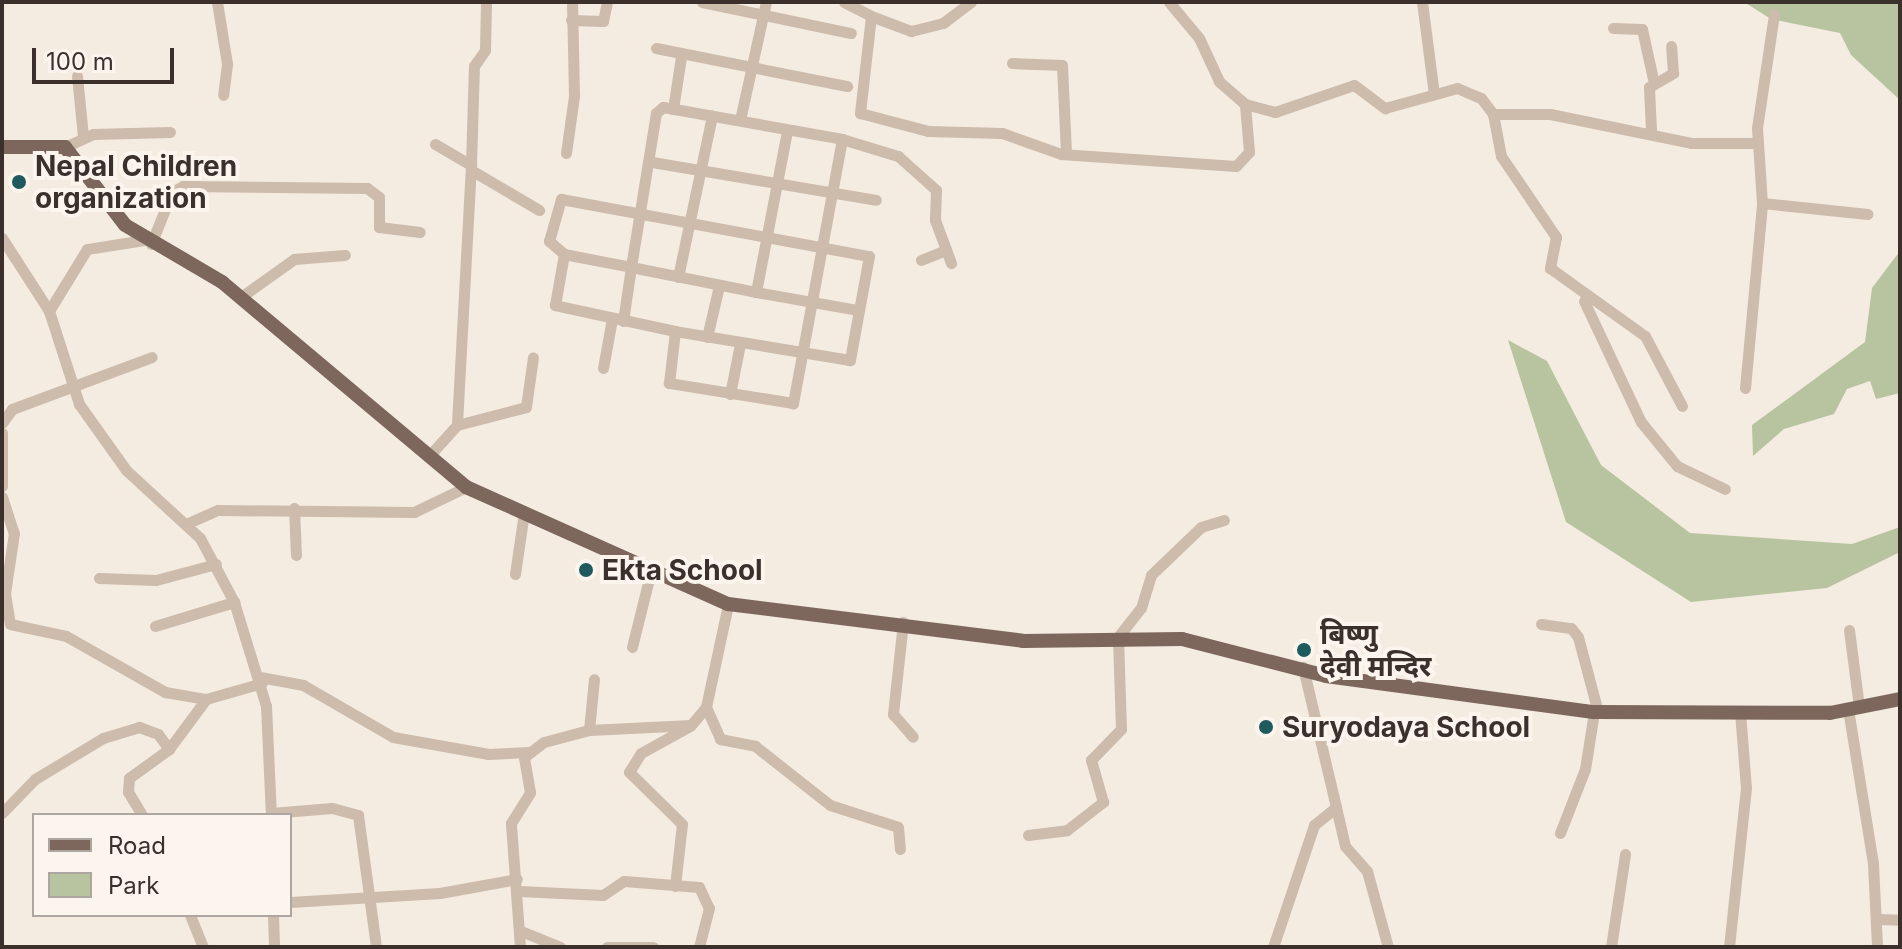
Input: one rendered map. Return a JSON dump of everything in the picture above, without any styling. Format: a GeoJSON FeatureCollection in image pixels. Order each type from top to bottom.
{"type":"FeatureCollection","features":[{"type":"Feature","properties":{"kind":"main road"},"geometry":{"type":"LineString","coordinates":[[2,147],[65,147],[95,195],[148,242],[241,297],[466,487],[652,567],[728,604],[903,622],[1023,641],[1118,637],[1182,639],[1303,667],[1596,712],[1853,708],[1900,699]]}},
{"type":"Feature","properties":{"kind":"street"},"geometry":{"type":"LineString","coordinates":[[217,2],[227,64],[223,95]]}},
{"type":"Feature","properties":{"kind":"street"},"geometry":{"type":"LineString","coordinates":[[457,425],[474,66],[485,50],[486,2]]}},
{"type":"Feature","properties":{"kind":"street"},"geometry":{"type":"LineString","coordinates":[[566,153],[574,96],[572,2]]}},
{"type":"Feature","properties":{"kind":"street"},"geometry":{"type":"LineString","coordinates":[[571,20],[603,21],[607,2]]}},
{"type":"Feature","properties":{"kind":"street"},"geometry":{"type":"LineString","coordinates":[[702,2],[765,7],[851,33]]}},
{"type":"Feature","properties":{"kind":"street"},"geometry":{"type":"LineString","coordinates":[[844,2],[911,31],[943,23],[971,2]]}},
{"type":"Feature","properties":{"kind":"street"},"geometry":{"type":"LineString","coordinates":[[1169,2],[1199,38],[1219,81],[1245,104],[1275,112],[1354,85],[1385,108],[1434,94],[1469,90],[1493,114],[1501,156],[1556,237],[1550,268],[1577,291],[1645,336],[1682,406]]}},
{"type":"Feature","properties":{"kind":"street"},"geometry":{"type":"LineString","coordinates":[[1422,2],[1434,94]]}},
{"type":"Feature","properties":{"kind":"street"},"geometry":{"type":"LineString","coordinates":[[740,120],[765,7]]}},
{"type":"Feature","properties":{"kind":"street"},"geometry":{"type":"LineString","coordinates":[[1745,388],[1762,203],[1758,143],[1774,14]]}},
{"type":"Feature","properties":{"kind":"street"},"geometry":{"type":"LineString","coordinates":[[871,16],[860,113],[928,131],[1002,133],[1066,154],[1236,166],[1249,152],[1245,104]]}},
{"type":"Feature","properties":{"kind":"street"},"geometry":{"type":"LineString","coordinates":[[1613,28],[1642,29],[1653,79],[1651,130]]}},
{"type":"Feature","properties":{"kind":"street"},"geometry":{"type":"LineString","coordinates":[[1653,79],[1673,73],[1671,46]]}},
{"type":"Feature","properties":{"kind":"street"},"geometry":{"type":"LineString","coordinates":[[656,48],[681,57],[752,66],[847,86]]}},
{"type":"Feature","properties":{"kind":"street"},"geometry":{"type":"LineString","coordinates":[[673,109],[681,57]]}},
{"type":"Feature","properties":{"kind":"street"},"geometry":{"type":"LineString","coordinates":[[1012,63],[1062,65],[1066,154]]}},
{"type":"Feature","properties":{"kind":"street"},"geometry":{"type":"LineString","coordinates":[[77,76],[83,136]]}},
{"type":"Feature","properties":{"kind":"street"},"geometry":{"type":"LineString","coordinates":[[603,368],[631,267],[652,162],[656,113],[673,109],[740,120],[842,139],[898,156],[936,190],[951,263]]}},
{"type":"Feature","properties":{"kind":"street"},"geometry":{"type":"LineString","coordinates":[[1493,114],[1550,114],[1651,130],[1691,143],[1758,143]]}},
{"type":"Feature","properties":{"kind":"street"},"geometry":{"type":"LineString","coordinates":[[678,277],[712,116]]}},
{"type":"Feature","properties":{"kind":"street"},"geometry":{"type":"LineString","coordinates":[[756,292],[787,131]]}},
{"type":"Feature","properties":{"kind":"street"},"geometry":{"type":"LineString","coordinates":[[65,147],[83,136],[170,132]]}},
{"type":"Feature","properties":{"kind":"street"},"geometry":{"type":"LineString","coordinates":[[675,331],[667,381],[793,403],[842,139]]}},
{"type":"Feature","properties":{"kind":"street"},"geometry":{"type":"LineString","coordinates":[[435,144],[539,210]]}},
{"type":"Feature","properties":{"kind":"street"},"geometry":{"type":"LineString","coordinates":[[652,162],[876,200]]}},
{"type":"Feature","properties":{"kind":"street"},"geometry":{"type":"LineString","coordinates":[[49,311],[87,249],[148,242],[172,192],[183,186],[367,188],[379,197],[379,227],[420,232]]}},
{"type":"Feature","properties":{"kind":"street"},"geometry":{"type":"LineString","coordinates":[[564,254],[555,305],[740,344],[850,360],[869,256],[561,199],[549,241],[564,254],[719,286],[858,310]]}},
{"type":"Feature","properties":{"kind":"street"},"geometry":{"type":"LineString","coordinates":[[1762,203],[1867,214]]}},
{"type":"Feature","properties":{"kind":"street"},"geometry":{"type":"LineString","coordinates":[[2,238],[7,255],[49,311],[71,387],[126,470],[186,524],[216,564],[234,602],[261,680],[271,813]]}},
{"type":"Feature","properties":{"kind":"street"},"geometry":{"type":"LineString","coordinates":[[921,260],[946,250]]}},
{"type":"Feature","properties":{"kind":"street"},"geometry":{"type":"LineString","coordinates":[[241,297],[294,259],[345,255]]}},
{"type":"Feature","properties":{"kind":"street"},"geometry":{"type":"LineString","coordinates":[[707,337],[719,286]]}},
{"type":"Feature","properties":{"kind":"street"},"geometry":{"type":"LineString","coordinates":[[1577,291],[1641,422],[1677,466],[1725,489]]}},
{"type":"Feature","properties":{"kind":"street"},"geometry":{"type":"LineString","coordinates":[[730,394],[740,344]]}},
{"type":"Feature","properties":{"kind":"street"},"geometry":{"type":"LineString","coordinates":[[2,423],[12,409],[152,357]]}},
{"type":"Feature","properties":{"kind":"street"},"geometry":{"type":"LineString","coordinates":[[428,457],[457,425],[526,407],[533,357]]}},
{"type":"Feature","properties":{"kind":"street"},"geometry":{"type":"LineString","coordinates":[[2,433],[2,486]]}},
{"type":"Feature","properties":{"kind":"street"},"geometry":{"type":"LineString","coordinates":[[186,524],[208,511],[294,508],[414,512],[466,487]]}},
{"type":"Feature","properties":{"kind":"street"},"geometry":{"type":"LineString","coordinates":[[2,497],[14,533],[5,593],[10,624],[66,636],[165,692],[206,699],[261,680],[303,685],[393,737],[488,754],[530,752],[589,730],[691,725]]}},
{"type":"Feature","properties":{"kind":"street"},"geometry":{"type":"LineString","coordinates":[[294,508],[296,555]]}},
{"type":"Feature","properties":{"kind":"street"},"geometry":{"type":"LineString","coordinates":[[515,574],[524,512]]}},
{"type":"Feature","properties":{"kind":"street"},"geometry":{"type":"LineString","coordinates":[[1028,835],[1067,830],[1103,802],[1091,760],[1121,729],[1118,637],[1141,608],[1151,575],[1201,527],[1224,520]]}},
{"type":"Feature","properties":{"kind":"street"},"geometry":{"type":"LineString","coordinates":[[99,578],[156,580],[216,564]]}},
{"type":"Feature","properties":{"kind":"street"},"geometry":{"type":"LineString","coordinates":[[632,647],[652,567]]}},
{"type":"Feature","properties":{"kind":"street"},"geometry":{"type":"LineString","coordinates":[[155,626],[234,602]]}},
{"type":"Feature","properties":{"kind":"street"},"geometry":{"type":"LineString","coordinates":[[675,886],[682,824],[629,772],[641,753],[691,725],[706,707],[728,604]]}},
{"type":"Feature","properties":{"kind":"street"},"geometry":{"type":"LineString","coordinates":[[903,622],[893,714],[913,737]]}},
{"type":"Feature","properties":{"kind":"street"},"geometry":{"type":"LineString","coordinates":[[1541,624],[1571,628],[1578,637],[1596,712],[1585,769],[1560,833]]}},
{"type":"Feature","properties":{"kind":"street"},"geometry":{"type":"LineString","coordinates":[[1849,630],[1853,708],[1877,919],[1877,947]]}},
{"type":"Feature","properties":{"kind":"street"},"geometry":{"type":"LineString","coordinates":[[1303,667],[1345,846],[1367,871],[1388,947]]}},
{"type":"Feature","properties":{"kind":"street"},"geometry":{"type":"LineString","coordinates":[[589,730],[594,679]]}},
{"type":"Feature","properties":{"kind":"street"},"geometry":{"type":"LineString","coordinates":[[141,813],[128,792],[129,778],[169,749],[206,699]]}},
{"type":"Feature","properties":{"kind":"street"},"geometry":{"type":"LineString","coordinates":[[706,707],[720,739],[755,746],[830,805],[898,827],[900,849]]}},
{"type":"Feature","properties":{"kind":"street"},"geometry":{"type":"LineString","coordinates":[[1729,947],[1746,788],[1740,711]]}},
{"type":"Feature","properties":{"kind":"street"},"geometry":{"type":"LineString","coordinates":[[2,813],[35,779],[103,738],[139,727],[158,734],[169,749]]}},
{"type":"Feature","properties":{"kind":"street"},"geometry":{"type":"LineString","coordinates":[[520,947],[518,885],[511,823],[528,800],[522,767],[530,752]]}},
{"type":"Feature","properties":{"kind":"street"},"geometry":{"type":"LineString","coordinates":[[1273,947],[1314,825],[1336,807]]}},
{"type":"Feature","properties":{"kind":"street"},"geometry":{"type":"LineString","coordinates":[[292,813],[353,811],[365,833],[376,947]]}},
{"type":"Feature","properties":{"kind":"street"},"geometry":{"type":"LineString","coordinates":[[1611,947],[1625,854]]}},
{"type":"Feature","properties":{"kind":"street"},"geometry":{"type":"LineString","coordinates":[[292,902],[518,885],[603,895],[624,881],[675,886],[705,890],[709,908],[699,947]]}},
{"type":"Feature","properties":{"kind":"street"},"geometry":{"type":"LineString","coordinates":[[191,917],[203,947]]}},
{"type":"Feature","properties":{"kind":"street"},"geometry":{"type":"LineString","coordinates":[[273,917],[274,947]]}},
{"type":"Feature","properties":{"kind":"street"},"geometry":{"type":"LineString","coordinates":[[1877,919],[1900,920]]}},
{"type":"Feature","properties":{"kind":"street"},"geometry":{"type":"LineString","coordinates":[[521,931],[560,947]]}},
{"type":"Feature","properties":{"kind":"street"},"geometry":{"type":"LineString","coordinates":[[607,947],[653,947]]}},
{"type":"Feature","properties":{"kind":"green space"},"geometry":{"type":"Polygon","coordinates":[[[1744,2],[1900,2],[1900,100],[1851,55],[1840,33],[1771,19],[1744,2]]]}},
{"type":"Feature","properties":{"kind":"green space"},"geometry":{"type":"Polygon","coordinates":[[[1900,251],[1900,393],[1876,399],[1870,381],[1847,389],[1834,414],[1784,429],[1753,456],[1752,425],[1865,342],[1872,288],[1900,251]]]}},
{"type":"Feature","properties":{"kind":"green space"},"geometry":{"type":"Polygon","coordinates":[[[1508,340],[1547,361],[1601,465],[1690,533],[1852,544],[1900,527],[1900,552],[1827,588],[1691,602],[1566,522],[1508,340]]]}},
{"type":"Feature","properties":{"kind":"place","name":"Nepal Children organization"},"geometry":{"type":"Point","coordinates":[19,182]}},
{"type":"Feature","properties":{"kind":"place","name":"Ekta School"},"geometry":{"type":"Point","coordinates":[586,570]}},
{"type":"Feature","properties":{"kind":"place","name":"बिष्णु देवी मन्दिर"},"geometry":{"type":"Point","coordinates":[1304,650]}},
{"type":"Feature","properties":{"kind":"place","name":"Suryodaya School"},"geometry":{"type":"Point","coordinates":[1266,727]}}]}
